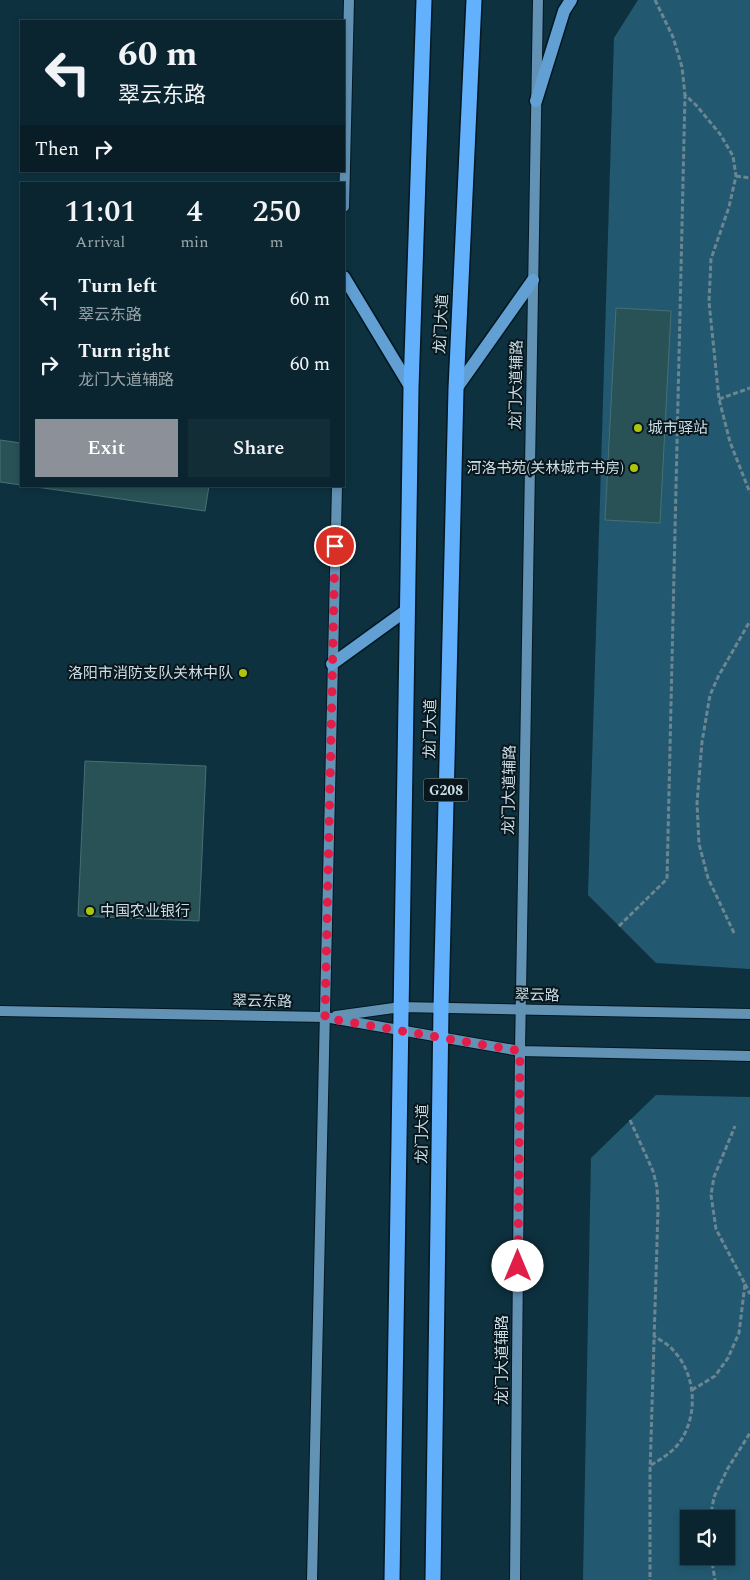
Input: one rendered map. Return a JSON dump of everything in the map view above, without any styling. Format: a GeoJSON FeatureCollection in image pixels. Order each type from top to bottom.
{"type":"FeatureCollection","features":[{"type":"Feature","properties":{"kind":"highway","name":"龙门大道"},"geometry":{"type":"LineString","coordinates":[[392,1580],[411,388],[424,0]]}},
{"type":"Feature","properties":{"kind":"highway","name":"龙门大道"},"geometry":{"type":"LineString","coordinates":[[433,1580],[441,1008],[456,388],[474,0]]}},
{"type":"Feature","properties":{"kind":"main road"},"geometry":{"type":"LineString","coordinates":[[345,166],[349,0]]}},
{"type":"Feature","properties":{"kind":"main road","name":"龙门大道辅路"},"geometry":{"type":"LineString","coordinates":[[515,1580],[520,1010],[538,0]]}},
{"type":"Feature","properties":{"kind":"main road"},"geometry":{"type":"LineString","coordinates":[[536,102],[564,11],[571,0]]}},
{"type":"Feature","properties":{"kind":"main road"},"geometry":{"type":"LineString","coordinates":[[345,279],[411,388]]}},
{"type":"Feature","properties":{"kind":"main road"},"geometry":{"type":"LineString","coordinates":[[456,388],[533,280]]}},
{"type":"Feature","properties":{"kind":"main road"},"geometry":{"type":"LineString","coordinates":[[312,1580],[337,487]]}},
{"type":"Feature","properties":{"kind":"main road"},"geometry":{"type":"LineString","coordinates":[[332,664],[408,609]]}},
{"type":"Feature","properties":{"kind":"main road","name":"翠云路"},"geometry":{"type":"LineString","coordinates":[[325,1018],[401,1007],[750,1014]]}},
{"type":"Feature","properties":{"kind":"main road","name":"翠云东路"},"geometry":{"type":"LineString","coordinates":[[0,1011],[325,1018],[520,1051]]}},
{"type":"Feature","properties":{"kind":"main road"},"geometry":{"type":"LineString","coordinates":[[520,1051],[750,1056]]}},
{"type":"Feature","properties":{"kind":"path"},"geometry":{"type":"LineString","coordinates":[[619,926],[666,879],[686,95],[682,66],[673,37],[656,0]]}},
{"type":"Feature","properties":{"kind":"path"},"geometry":{"type":"LineString","coordinates":[[686,95],[720,134],[733,156],[736,176],[711,259],[709,302],[719,399],[730,442],[750,493]]}},
{"type":"Feature","properties":{"kind":"path"},"geometry":{"type":"LineString","coordinates":[[736,176],[750,178]]}},
{"type":"Feature","properties":{"kind":"path"},"geometry":{"type":"LineString","coordinates":[[719,399],[750,388]]}},
{"type":"Feature","properties":{"kind":"path"},"geometry":{"type":"LineString","coordinates":[[734,933],[708,878],[700,844],[697,803],[702,742],[710,695],[750,620]]}},
{"type":"Feature","properties":{"kind":"path"},"geometry":{"type":"LineString","coordinates":[[630,1120],[653,1171],[657,1187],[650,1580]]}},
{"type":"Feature","properties":{"kind":"path"},"geometry":{"type":"LineString","coordinates":[[735,1126],[714,1177],[710,1195],[716,1229],[750,1294]]}},
{"type":"Feature","properties":{"kind":"path"},"geometry":{"type":"LineString","coordinates":[[692,1390],[715,1376],[728,1358],[739,1333],[745,1284]]}},
{"type":"Feature","properties":{"kind":"path"},"geometry":{"type":"LineString","coordinates":[[651,1466],[669,1454],[683,1438],[691,1414],[692,1390],[688,1370],[673,1349],[654,1336]]}},
{"type":"Feature","properties":{"kind":"path"},"geometry":{"type":"LineString","coordinates":[[712,1510],[714,1497],[728,1468],[750,1433]]}},
{"type":"Feature","properties":{"kind":"path"},"geometry":{"type":"LineString","coordinates":[[712,1565],[715,1580]]}},
{"type":"Feature","properties":{"kind":"shaded area"},"geometry":{"type":"Polygon","coordinates":[[[638,0],[750,0],[750,969],[656,963],[588,895],[614,38],[638,0]]]}},
{"type":"Feature","properties":{"kind":"shaded area"},"geometry":{"type":"Polygon","coordinates":[[[656,1095],[750,1097],[750,1580],[583,1580],[591,1158],[656,1095]]]}},
{"type":"Feature","properties":{"kind":"building","name":"城市驿站"},"geometry":{"type":"Polygon","coordinates":[[[616,308],[671,311],[660,523],[605,520],[616,308]]]}},
{"type":"Feature","properties":{"kind":"building"},"geometry":{"type":"Polygon","coordinates":[[[0,440],[20,443],[20,485],[0,482],[0,440]]]}},
{"type":"Feature","properties":{"kind":"building"},"geometry":{"type":"Polygon","coordinates":[[[36,487],[209,487],[205,511],[36,487]]]}},
{"type":"Feature","properties":{"kind":"building"},"geometry":{"type":"Polygon","coordinates":[[[85,761],[206,766],[199,921],[78,916],[85,761]]]}},
{"type":"Feature","properties":{"kind":"place","name":"城市驿站"},"geometry":{"type":"Point","coordinates":[638,428]}},
{"type":"Feature","properties":{"kind":"place","name":"河洛书苑(关林城市书房)"},"geometry":{"type":"Point","coordinates":[634,468]}},
{"type":"Feature","properties":{"kind":"place","name":"洛阳市消防支队关林中队"},"geometry":{"type":"Point","coordinates":[243,673]}},
{"type":"Feature","properties":{"kind":"place","name":"中国农业银行"},"geometry":{"type":"Point","coordinates":[90,911]}},
{"type":"Feature","properties":{"kind":"route"},"geometry":{"type":"LineString","coordinates":[[335,546],[325,1018],[520,1051],[518,1266]]}}]}
